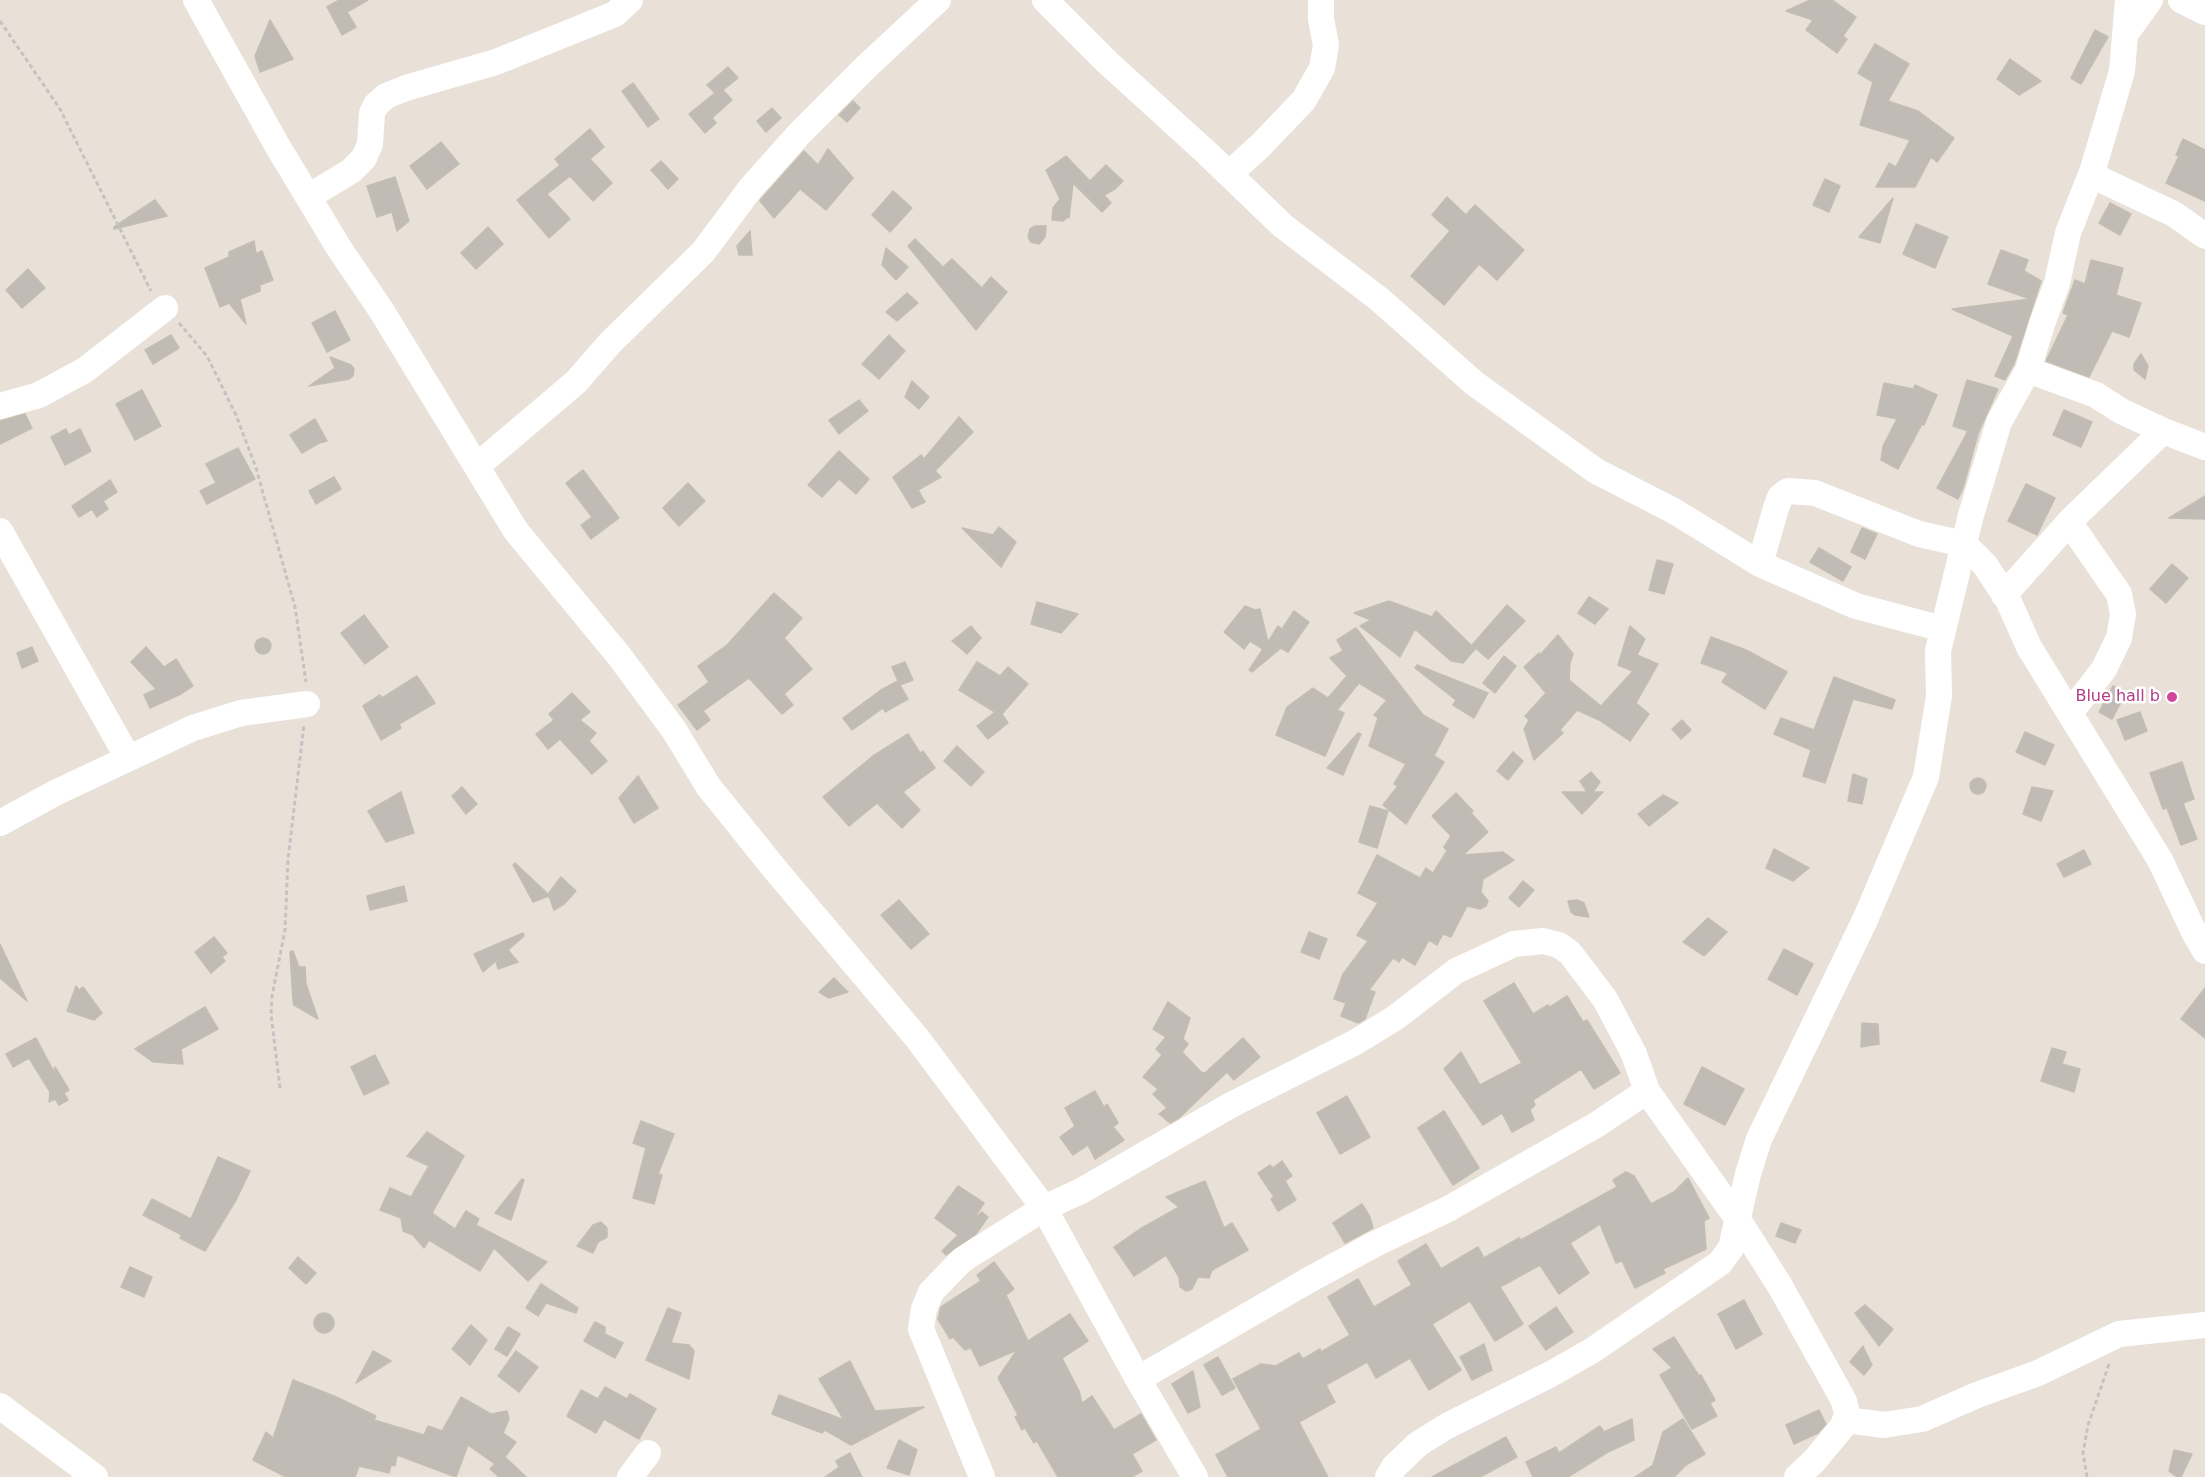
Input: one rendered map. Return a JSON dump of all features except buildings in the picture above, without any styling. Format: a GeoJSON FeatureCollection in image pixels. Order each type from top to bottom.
{"type":"FeatureCollection","features":[{"type":"Feature","properties":{"kind":"street"},"geometry":{"type":"LineString","coordinates":[[196,0],[308,196],[516,531],[620,657],[674,730],[708,786],[917,1038],[1044,1208],[1138,1379],[1196,1477]]}},
{"type":"Feature","properties":{"kind":"street"},"geometry":{"type":"LineString","coordinates":[[308,196],[351,171],[364,158],[370,144],[372,113],[376,105],[386,96],[406,88],[496,63],[615,14],[630,0]]}},
{"type":"Feature","properties":{"kind":"street"},"geometry":{"type":"LineString","coordinates":[[477,466],[576,382],[610,343],[703,252],[750,189],[799,134],[938,0]]}},
{"type":"Feature","properties":{"kind":"street"},"geometry":{"type":"LineString","coordinates":[[1045,0],[1107,62],[1283,226],[1379,299],[1474,383],[1596,471],[1674,511],[1760,564],[1856,606],[1943,629]]}},
{"type":"Feature","properties":{"kind":"street"},"geometry":{"type":"LineString","coordinates":[[1229,174],[1261,145],[1304,100],[1322,68],[1326,45],[1321,19],[1321,0]]}},
{"type":"Feature","properties":{"kind":"street"},"geometry":{"type":"LineString","coordinates":[[1388,1477],[1394,1467],[1418,1444],[1593,1350],[1720,1263],[1731,1248],[1748,1174],[1759,1139],[1865,920],[1926,777],[1939,696],[1938,651],[1964,544],[1999,422],[2028,370],[2057,283],[2068,233],[2091,175],[2122,71],[2128,0]]}},
{"type":"Feature","properties":{"kind":"street"},"geometry":{"type":"LineString","coordinates":[[2127,32],[2150,0]]}},
{"type":"Feature","properties":{"kind":"street"},"geometry":{"type":"LineString","coordinates":[[2181,0],[2205,12]]}},
{"type":"Feature","properties":{"kind":"street"},"geometry":{"type":"LineString","coordinates":[[2091,175],[2174,214],[2205,236]]}},
{"type":"Feature","properties":{"kind":"street"},"geometry":{"type":"LineString","coordinates":[[0,406],[39,395],[85,370],[165,308]]}},
{"type":"Feature","properties":{"kind":"street"},"geometry":{"type":"LineString","coordinates":[[2028,370],[2096,394],[2121,411],[2163,431],[2205,447]]}},
{"type":"Feature","properties":{"kind":"street"},"geometry":{"type":"LineString","coordinates":[[2004,595],[2069,522],[2163,431]]}},
{"type":"Feature","properties":{"kind":"street"},"geometry":{"type":"LineString","coordinates":[[1760,564],[1780,497],[1788,491],[1815,493],[1919,534],[1964,544],[1985,565],[2004,595],[2029,647],[2160,860],[2205,951]]}},
{"type":"Feature","properties":{"kind":"street"},"geometry":{"type":"LineString","coordinates":[[2069,522],[2119,594],[2123,615],[2119,638],[2104,669],[2070,714]]}},
{"type":"Feature","properties":{"kind":"street"},"geometry":{"type":"LineString","coordinates":[[0,531],[128,758]]}},
{"type":"Feature","properties":{"kind":"street"},"geometry":{"type":"LineString","coordinates":[[0,823],[55,793],[193,728],[241,713],[307,705]]}},
{"type":"Feature","properties":{"kind":"street"},"geometry":{"type":"LineString","coordinates":[[982,1477],[921,1329],[924,1309],[932,1292],[962,1260],[1044,1208],[1082,1191],[1231,1105],[1354,1043],[1395,1018],[1456,971],[1514,944],[1543,941],[1559,945],[1570,953],[1605,999],[1634,1054],[1647,1091],[1737,1218],[1780,1286],[1844,1401],[1846,1420],[1815,1460],[1797,1477]]}},
{"type":"Feature","properties":{"kind":"street"},"geometry":{"type":"LineString","coordinates":[[1138,1379],[1309,1280],[1375,1244],[1458,1204],[1596,1125],[1647,1091]]}},
{"type":"Feature","properties":{"kind":"street"},"geometry":{"type":"LineString","coordinates":[[1846,1420],[1884,1425],[1922,1419],[1977,1395],[2038,1373],[2119,1334],[2205,1325]]}},
{"type":"Feature","properties":{"kind":"street"},"geometry":{"type":"LineString","coordinates":[[0,1406],[95,1477]]}},
{"type":"Feature","properties":{"kind":"street"},"geometry":{"type":"LineString","coordinates":[[630,1477],[648,1453]]}},
{"type":"Feature","properties":{"kind":"path"},"geometry":{"type":"LineString","coordinates":[[0,21],[60,109],[152,292],[207,356],[236,415],[256,468],[295,607],[305,667],[307,705],[288,859],[285,930],[272,996],[271,1014],[280,1088]]}},
{"type":"Feature","properties":{"kind":"path"},"geometry":{"type":"LineString","coordinates":[[2087,1477],[2083,1453],[2088,1425],[2119,1334]]}},
{"type":"Feature","properties":{"kind":"place","name":"Blue hall b"},"geometry":{"type":"Point","coordinates":[2172,697]}}]}
